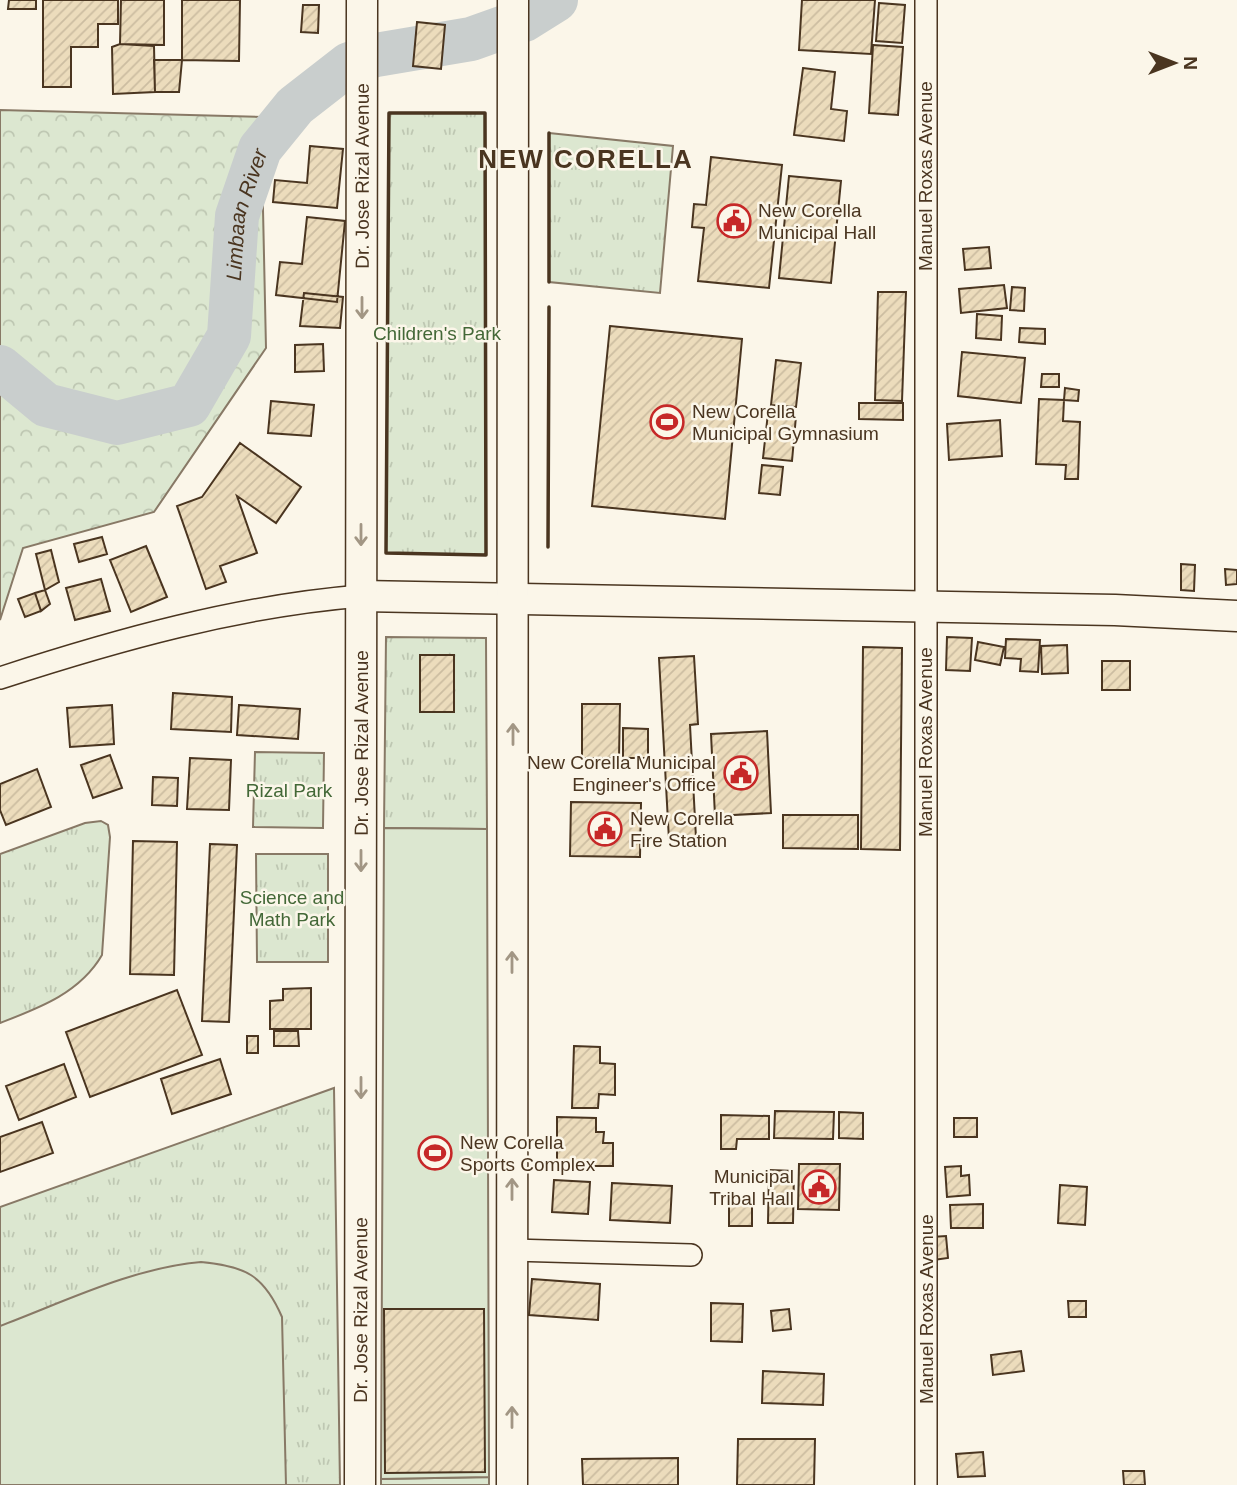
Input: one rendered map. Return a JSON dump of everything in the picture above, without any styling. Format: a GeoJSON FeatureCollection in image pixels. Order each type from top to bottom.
{"type":"FeatureCollection","features":[{"type":"Feature","properties":{"kind":"main road","name":"Dr. Jose Rizal Avenue"},"geometry":{"type":"LineString","coordinates":[[360,1485],[362,0]]}},
{"type":"Feature","properties":{"kind":"main road"},"geometry":{"type":"LineString","coordinates":[[512,1485],[513,0]]}},
{"type":"Feature","properties":{"kind":"main road"},"geometry":{"type":"LineString","coordinates":[[361,596],[924,606],[1237,616]]}},
{"type":"Feature","properties":{"kind":"street","name":"Manuel Roxas Avenue"},"geometry":{"type":"LineString","coordinates":[[926,0],[926,1485]]}},
{"type":"Feature","properties":{"kind":"street"},"geometry":{"type":"LineString","coordinates":[[0,678],[130,639],[259,609],[361,596]]}},
{"type":"Feature","properties":{"kind":"street"},"geometry":{"type":"LineString","coordinates":[[512,1250],[691,1255]]}},
{"type":"Feature","properties":{"kind":"green space"},"geometry":{"type":"Polygon","coordinates":[[[0,110],[261,117],[266,348],[154,512],[23,548],[0,620],[0,110]]]}},
{"type":"Feature","properties":{"kind":"green space","name":"Children's Park"},"geometry":{"type":"Polygon","coordinates":[[[389,113],[485,113],[486,555],[386,553],[389,113]]]}},
{"type":"Feature","properties":{"kind":"green space"},"geometry":{"type":"Polygon","coordinates":[[[549,133],[673,146],[660,293],[549,282],[549,133]]]}},
{"type":"Feature","properties":{"kind":"green space"},"geometry":{"type":"Polygon","coordinates":[[[386,637],[486,638],[487,829],[384,828],[386,637]]]}},
{"type":"Feature","properties":{"kind":"green space","name":"Rizal Park"},"geometry":{"type":"Polygon","coordinates":[[[255,752],[324,753],[323,828],[253,827],[255,752]]]}},
{"type":"Feature","properties":{"kind":"green space"},"geometry":{"type":"Polygon","coordinates":[[[101,821],[108,825],[110,837],[102,955],[82,980],[57,998],[0,1023],[0,854],[85,823],[101,821]]]}},
{"type":"Feature","properties":{"kind":"green space","name":"New Corella Sports Complex"},"geometry":{"type":"Polygon","coordinates":[[[384,828],[487,829],[489,1477],[381,1479],[384,828]]]}},
{"type":"Feature","properties":{"kind":"green space","name":"Science and Math Park"},"geometry":{"type":"Polygon","coordinates":[[[256,854],[328,854],[328,962],[257,962],[256,854]]]}},
{"type":"Feature","properties":{"kind":"green space"},"geometry":{"type":"Polygon","coordinates":[[[334,1088],[340,1485],[0,1485],[0,1207],[334,1088]]]}},
{"type":"Feature","properties":{"kind":"green space"},"geometry":{"type":"Polygon","coordinates":[[[201,1262],[230,1266],[251,1275],[268,1291],[282,1317],[286,1485],[0,1485],[0,1326],[149,1271],[201,1262]]]}},
{"type":"Feature","properties":{"kind":"green space"},"geometry":{"type":"Polygon","coordinates":[[[489,1477],[489,1485],[381,1485],[381,1479],[489,1477]]]}},
{"type":"Feature","properties":{"kind":"building"},"geometry":{"type":"Polygon","coordinates":[[[9,0],[36,0],[36,9],[8,9],[9,0]]]}},
{"type":"Feature","properties":{"kind":"building"},"geometry":{"type":"Polygon","coordinates":[[[43,0],[118,0],[118,24],[98,24],[98,47],[71,47],[71,87],[43,87],[43,0]]]}},
{"type":"Feature","properties":{"kind":"building"},"geometry":{"type":"Polygon","coordinates":[[[121,0],[164,0],[164,45],[120,44],[121,0]]]}},
{"type":"Feature","properties":{"kind":"building"},"geometry":{"type":"Polygon","coordinates":[[[182,0],[240,0],[239,61],[182,60],[182,0]]]}},
{"type":"Feature","properties":{"kind":"building"},"geometry":{"type":"Polygon","coordinates":[[[802,0],[875,0],[871,54],[799,50],[802,0]]]}},
{"type":"Feature","properties":{"kind":"building"},"geometry":{"type":"Polygon","coordinates":[[[879,3],[905,5],[902,43],[876,41],[879,3]]]}},
{"type":"Feature","properties":{"kind":"building"},"geometry":{"type":"Polygon","coordinates":[[[303,5],[319,5],[318,33],[301,32],[303,5]]]}},
{"type":"Feature","properties":{"kind":"building"},"geometry":{"type":"Polygon","coordinates":[[[417,22],[445,25],[441,69],[413,66],[417,22]]]}},
{"type":"Feature","properties":{"kind":"building"},"geometry":{"type":"Polygon","coordinates":[[[120,44],[154,46],[155,92],[113,94],[112,47],[120,44]]]}},
{"type":"Feature","properties":{"kind":"building"},"geometry":{"type":"Polygon","coordinates":[[[873,45],[903,47],[898,115],[869,113],[873,45]]]}},
{"type":"Feature","properties":{"kind":"building"},"geometry":{"type":"Polygon","coordinates":[[[154,60],[182,60],[179,92],[155,92],[154,60]]]}},
{"type":"Feature","properties":{"kind":"building"},"geometry":{"type":"Polygon","coordinates":[[[803,68],[835,72],[831,109],[847,111],[844,141],[794,135],[803,68]]]}},
{"type":"Feature","properties":{"kind":"building"},"geometry":{"type":"Polygon","coordinates":[[[310,146],[343,149],[337,208],[273,202],[275,180],[307,183],[310,146]]]}},
{"type":"Feature","properties":{"kind":"building","name":"New Corella Municipal Hall"},"geometry":{"type":"Polygon","coordinates":[[[711,157],[782,165],[769,288],[698,281],[704,228],[692,227],[694,204],[706,205],[711,157]]]}},
{"type":"Feature","properties":{"kind":"building"},"geometry":{"type":"Polygon","coordinates":[[[789,176],[841,181],[831,283],[779,278],[789,176]]]}},
{"type":"Feature","properties":{"kind":"building"},"geometry":{"type":"Polygon","coordinates":[[[307,217],[345,221],[337,302],[276,295],[280,262],[302,264],[307,217]]]}},
{"type":"Feature","properties":{"kind":"building"},"geometry":{"type":"Polygon","coordinates":[[[989,247],[991,268],[965,270],[963,249],[989,247]]]}},
{"type":"Feature","properties":{"kind":"building"},"geometry":{"type":"Polygon","coordinates":[[[1004,285],[1007,308],[961,313],[959,289],[1004,285]]]}},
{"type":"Feature","properties":{"kind":"building"},"geometry":{"type":"Polygon","coordinates":[[[1012,287],[1025,288],[1024,311],[1010,310],[1012,287]]]}},
{"type":"Feature","properties":{"kind":"building"},"geometry":{"type":"Polygon","coordinates":[[[878,292],[906,292],[902,401],[875,400],[878,292]]]}},
{"type":"Feature","properties":{"kind":"building"},"geometry":{"type":"Polygon","coordinates":[[[304,293],[343,297],[340,328],[300,326],[304,293]]]}},
{"type":"Feature","properties":{"kind":"building"},"geometry":{"type":"Polygon","coordinates":[[[977,314],[1002,316],[1001,340],[976,338],[977,314]]]}},
{"type":"Feature","properties":{"kind":"building","name":"New Corella Municipal Gymnasium"},"geometry":{"type":"Polygon","coordinates":[[[610,326],[742,339],[725,519],[592,506],[610,326]]]}},
{"type":"Feature","properties":{"kind":"building"},"geometry":{"type":"Polygon","coordinates":[[[1020,328],[1045,329],[1045,344],[1019,342],[1020,328]]]}},
{"type":"Feature","properties":{"kind":"building"},"geometry":{"type":"Polygon","coordinates":[[[323,344],[324,371],[295,372],[295,345],[323,344]]]}},
{"type":"Feature","properties":{"kind":"building"},"geometry":{"type":"Polygon","coordinates":[[[962,352],[1025,358],[1021,403],[958,396],[962,352]]]}},
{"type":"Feature","properties":{"kind":"building"},"geometry":{"type":"Polygon","coordinates":[[[776,360],[801,363],[796,407],[771,405],[776,360]]]}},
{"type":"Feature","properties":{"kind":"building"},"geometry":{"type":"Polygon","coordinates":[[[1042,374],[1059,374],[1059,387],[1041,387],[1042,374]]]}},
{"type":"Feature","properties":{"kind":"building"},"geometry":{"type":"Polygon","coordinates":[[[1065,388],[1079,390],[1078,401],[1064,400],[1065,388]]]}},
{"type":"Feature","properties":{"kind":"building"},"geometry":{"type":"Polygon","coordinates":[[[1039,399],[1064,400],[1063,421],[1080,422],[1078,479],[1065,479],[1066,465],[1036,464],[1039,399]]]}},
{"type":"Feature","properties":{"kind":"building"},"geometry":{"type":"Polygon","coordinates":[[[271,401],[314,405],[311,436],[268,433],[271,401]]]}},
{"type":"Feature","properties":{"kind":"building"},"geometry":{"type":"Polygon","coordinates":[[[859,403],[903,403],[903,420],[859,419],[859,403]]]}},
{"type":"Feature","properties":{"kind":"building"},"geometry":{"type":"Polygon","coordinates":[[[768,413],[796,416],[792,461],[763,458],[768,413]]]}},
{"type":"Feature","properties":{"kind":"building"},"geometry":{"type":"Polygon","coordinates":[[[1000,420],[1002,456],[949,460],[947,424],[1000,420]]]}},
{"type":"Feature","properties":{"kind":"building"},"geometry":{"type":"Polygon","coordinates":[[[240,443],[301,487],[276,523],[237,496],[257,553],[220,566],[226,582],[206,589],[177,506],[202,497],[240,443]]]}},
{"type":"Feature","properties":{"kind":"building"},"geometry":{"type":"Polygon","coordinates":[[[762,465],[783,467],[780,495],[759,493],[762,465]]]}},
{"type":"Feature","properties":{"kind":"building"},"geometry":{"type":"Polygon","coordinates":[[[102,537],[107,554],[79,562],[74,544],[102,537]]]}},
{"type":"Feature","properties":{"kind":"building"},"geometry":{"type":"Polygon","coordinates":[[[146,546],[167,597],[131,612],[110,560],[146,546]]]}},
{"type":"Feature","properties":{"kind":"building"},"geometry":{"type":"Polygon","coordinates":[[[51,550],[59,582],[45,590],[36,554],[51,550]]]}},
{"type":"Feature","properties":{"kind":"building"},"geometry":{"type":"Polygon","coordinates":[[[1181,564],[1195,565],[1194,591],[1181,590],[1181,564]]]}},
{"type":"Feature","properties":{"kind":"building"},"geometry":{"type":"Polygon","coordinates":[[[1225,569],[1237,570],[1237,584],[1226,585],[1225,569]]]}},
{"type":"Feature","properties":{"kind":"building"},"geometry":{"type":"Polygon","coordinates":[[[101,579],[110,611],[75,620],[66,588],[101,579]]]}},
{"type":"Feature","properties":{"kind":"building"},"geometry":{"type":"Polygon","coordinates":[[[45,590],[50,604],[41,611],[35,593],[45,590]]]}},
{"type":"Feature","properties":{"kind":"building"},"geometry":{"type":"Polygon","coordinates":[[[35,593],[41,611],[25,617],[18,599],[35,593]]]}},
{"type":"Feature","properties":{"kind":"building"},"geometry":{"type":"Polygon","coordinates":[[[947,637],[972,638],[970,671],[946,670],[947,637]]]}},
{"type":"Feature","properties":{"kind":"building"},"geometry":{"type":"Polygon","coordinates":[[[1006,639],[1040,640],[1038,672],[1020,671],[1021,659],[1005,658],[1006,639]]]}},
{"type":"Feature","properties":{"kind":"building"},"geometry":{"type":"Polygon","coordinates":[[[978,642],[1004,647],[1000,665],[975,660],[978,642]]]}},
{"type":"Feature","properties":{"kind":"building"},"geometry":{"type":"Polygon","coordinates":[[[1067,645],[1068,673],[1042,674],[1041,646],[1067,645]]]}},
{"type":"Feature","properties":{"kind":"building"},"geometry":{"type":"Polygon","coordinates":[[[863,647],[902,648],[900,850],[861,849],[863,647]]]}},
{"type":"Feature","properties":{"kind":"building"},"geometry":{"type":"Polygon","coordinates":[[[420,655],[454,655],[454,712],[420,712],[420,655]]]}},
{"type":"Feature","properties":{"kind":"building"},"geometry":{"type":"Polygon","coordinates":[[[694,656],[698,724],[690,725],[696,838],[669,840],[659,658],[694,656]]]}},
{"type":"Feature","properties":{"kind":"building"},"geometry":{"type":"Polygon","coordinates":[[[1102,661],[1130,661],[1130,690],[1102,690],[1102,661]]]}},
{"type":"Feature","properties":{"kind":"building"},"geometry":{"type":"Polygon","coordinates":[[[173,693],[232,697],[231,732],[171,729],[173,693]]]}},
{"type":"Feature","properties":{"kind":"building"},"geometry":{"type":"Polygon","coordinates":[[[582,704],[620,704],[619,758],[582,758],[582,704]]]}},
{"type":"Feature","properties":{"kind":"building"},"geometry":{"type":"Polygon","coordinates":[[[112,705],[114,744],[70,747],[67,708],[112,705]]]}},
{"type":"Feature","properties":{"kind":"building"},"geometry":{"type":"Polygon","coordinates":[[[239,705],[300,709],[298,739],[237,735],[239,705]]]}},
{"type":"Feature","properties":{"kind":"building"},"geometry":{"type":"Polygon","coordinates":[[[623,728],[648,729],[648,758],[623,758],[623,728]]]}},
{"type":"Feature","properties":{"kind":"building","name":"New Corella Municipal Engineer's Office"},"geometry":{"type":"Polygon","coordinates":[[[767,731],[771,813],[715,816],[711,734],[767,731]]]}},
{"type":"Feature","properties":{"kind":"building"},"geometry":{"type":"Polygon","coordinates":[[[110,755],[122,788],[93,798],[81,765],[110,755]]]}},
{"type":"Feature","properties":{"kind":"building"},"geometry":{"type":"Polygon","coordinates":[[[190,758],[231,760],[229,810],[187,809],[190,758]]]}},
{"type":"Feature","properties":{"kind":"building"},"geometry":{"type":"Polygon","coordinates":[[[37,769],[51,807],[6,825],[0,810],[0,784],[37,769]]]}},
{"type":"Feature","properties":{"kind":"building"},"geometry":{"type":"Polygon","coordinates":[[[153,777],[178,778],[177,806],[152,805],[153,777]]]}},
{"type":"Feature","properties":{"kind":"building","name":"New Corella Fire Station"},"geometry":{"type":"Polygon","coordinates":[[[571,802],[641,803],[640,857],[570,856],[571,802]]]}},
{"type":"Feature","properties":{"kind":"building"},"geometry":{"type":"Polygon","coordinates":[[[783,815],[858,815],[858,849],[783,848],[783,815]]]}},
{"type":"Feature","properties":{"kind":"building"},"geometry":{"type":"Polygon","coordinates":[[[133,841],[177,842],[174,975],[130,974],[133,841]]]}},
{"type":"Feature","properties":{"kind":"building"},"geometry":{"type":"Polygon","coordinates":[[[210,844],[237,845],[229,1022],[202,1021],[210,844]]]}},
{"type":"Feature","properties":{"kind":"building"},"geometry":{"type":"Polygon","coordinates":[[[311,988],[311,1029],[270,1029],[270,1001],[283,1000],[283,989],[311,988]]]}},
{"type":"Feature","properties":{"kind":"building"},"geometry":{"type":"Polygon","coordinates":[[[177,990],[202,1055],[90,1097],[66,1032],[177,990]]]}},
{"type":"Feature","properties":{"kind":"building"},"geometry":{"type":"Polygon","coordinates":[[[274,1031],[298,1031],[299,1046],[274,1046],[274,1031]]]}},
{"type":"Feature","properties":{"kind":"building"},"geometry":{"type":"Polygon","coordinates":[[[247,1036],[258,1036],[258,1053],[247,1053],[247,1036]]]}},
{"type":"Feature","properties":{"kind":"building"},"geometry":{"type":"Polygon","coordinates":[[[574,1046],[600,1047],[600,1063],[615,1064],[615,1095],[599,1094],[598,1108],[572,1108],[574,1046]]]}},
{"type":"Feature","properties":{"kind":"building"},"geometry":{"type":"Polygon","coordinates":[[[220,1059],[231,1094],[172,1114],[161,1079],[220,1059]]]}},
{"type":"Feature","properties":{"kind":"building"},"geometry":{"type":"Polygon","coordinates":[[[64,1064],[76,1097],[19,1120],[6,1086],[64,1064]]]}},
{"type":"Feature","properties":{"kind":"building"},"geometry":{"type":"Polygon","coordinates":[[[775,1111],[834,1112],[833,1139],[774,1138],[775,1111]]]}},
{"type":"Feature","properties":{"kind":"building"},"geometry":{"type":"Polygon","coordinates":[[[839,1112],[863,1113],[863,1139],[839,1138],[839,1112]]]}},
{"type":"Feature","properties":{"kind":"building"},"geometry":{"type":"Polygon","coordinates":[[[721,1115],[769,1116],[769,1139],[737,1139],[736,1149],[721,1149],[721,1115]]]}},
{"type":"Feature","properties":{"kind":"building"},"geometry":{"type":"Polygon","coordinates":[[[557,1117],[596,1118],[596,1132],[604,1132],[603,1143],[613,1143],[613,1166],[557,1166],[557,1117]]]}},
{"type":"Feature","properties":{"kind":"building"},"geometry":{"type":"Polygon","coordinates":[[[954,1118],[977,1118],[977,1137],[954,1137],[954,1118]]]}},
{"type":"Feature","properties":{"kind":"building"},"geometry":{"type":"Polygon","coordinates":[[[42,1122],[53,1153],[0,1172],[0,1137],[42,1122]]]}},
{"type":"Feature","properties":{"kind":"building","name":"Municipal Tribal Hall"},"geometry":{"type":"Polygon","coordinates":[[[799,1164],[840,1164],[839,1210],[798,1209],[799,1164]]]}},
{"type":"Feature","properties":{"kind":"building"},"geometry":{"type":"Polygon","coordinates":[[[961,1166],[961,1176],[969,1175],[970,1195],[947,1197],[945,1167],[961,1166]]]}},
{"type":"Feature","properties":{"kind":"building"},"geometry":{"type":"Polygon","coordinates":[[[769,1170],[794,1171],[793,1223],[768,1223],[769,1170]]]}},
{"type":"Feature","properties":{"kind":"building"},"geometry":{"type":"Polygon","coordinates":[[[554,1180],[590,1182],[588,1214],[552,1212],[554,1180]]]}},
{"type":"Feature","properties":{"kind":"building"},"geometry":{"type":"Polygon","coordinates":[[[612,1183],[672,1186],[670,1223],[610,1220],[612,1183]]]}},
{"type":"Feature","properties":{"kind":"building"},"geometry":{"type":"Polygon","coordinates":[[[1060,1185],[1087,1187],[1085,1225],[1058,1223],[1060,1185]]]}},
{"type":"Feature","properties":{"kind":"building"},"geometry":{"type":"Polygon","coordinates":[[[729,1201],[752,1201],[752,1226],[729,1226],[729,1201]]]}},
{"type":"Feature","properties":{"kind":"building"},"geometry":{"type":"Polygon","coordinates":[[[983,1204],[983,1228],[951,1228],[950,1205],[983,1204]]]}},
{"type":"Feature","properties":{"kind":"building"},"geometry":{"type":"Polygon","coordinates":[[[946,1236],[948,1258],[933,1260],[931,1237],[946,1236]]]}},
{"type":"Feature","properties":{"kind":"building"},"geometry":{"type":"Polygon","coordinates":[[[532,1279],[600,1284],[598,1320],[529,1315],[532,1279]]]}},
{"type":"Feature","properties":{"kind":"building"},"geometry":{"type":"Polygon","coordinates":[[[1068,1301],[1086,1301],[1086,1317],[1069,1317],[1068,1301]]]}},
{"type":"Feature","properties":{"kind":"building"},"geometry":{"type":"Polygon","coordinates":[[[711,1303],[743,1304],[742,1342],[711,1341],[711,1303]]]}},
{"type":"Feature","properties":{"kind":"building"},"geometry":{"type":"Polygon","coordinates":[[[384,1309],[484,1309],[485,1472],[385,1473],[384,1309]]]}},
{"type":"Feature","properties":{"kind":"building"},"geometry":{"type":"Polygon","coordinates":[[[789,1309],[791,1329],[773,1331],[771,1311],[789,1309]]]}},
{"type":"Feature","properties":{"kind":"building"},"geometry":{"type":"Polygon","coordinates":[[[1021,1351],[1024,1371],[993,1375],[991,1355],[1021,1351]]]}},
{"type":"Feature","properties":{"kind":"building"},"geometry":{"type":"Polygon","coordinates":[[[763,1371],[824,1374],[823,1405],[762,1403],[763,1371]]]}},
{"type":"Feature","properties":{"kind":"building"},"geometry":{"type":"Polygon","coordinates":[[[738,1439],[815,1439],[814,1485],[737,1485],[738,1439]]]}},
{"type":"Feature","properties":{"kind":"building"},"geometry":{"type":"Polygon","coordinates":[[[983,1452],[985,1476],[958,1477],[956,1454],[983,1452]]]}},
{"type":"Feature","properties":{"kind":"building"},"geometry":{"type":"Polygon","coordinates":[[[678,1458],[678,1485],[583,1485],[582,1459],[678,1458]]]}},
{"type":"Feature","properties":{"kind":"building"},"geometry":{"type":"Polygon","coordinates":[[[1123,1471],[1144,1471],[1145,1485],[1124,1485],[1123,1471]]]}},
{"type":"Feature","properties":{"kind":"waterway","name":"Limbaan River"},"geometry":{"type":"LineString","coordinates":[[0,367],[46,405],[117,423],[189,405],[229,336],[237,216],[260,149],[295,106],[349,64],[376,55],[471,39],[524,20],[556,0]]}},
{"type":"Feature","properties":{"kind":"wall"},"geometry":{"type":"LineString","coordinates":[[389,113],[485,113],[486,555],[386,553],[389,113]]}},
{"type":"Feature","properties":{"kind":"wall"},"geometry":{"type":"LineString","coordinates":[[549,133],[549,282]]}},
{"type":"Feature","properties":{"kind":"wall"},"geometry":{"type":"LineString","coordinates":[[548,547],[549,307]]}},
{"type":"Feature","properties":{"kind":"place","name":"New Corella Municipal Hall"},"geometry":{"type":"Point","coordinates":[734,221]}},
{"type":"Feature","properties":{"kind":"place","name":"New Corella Municipal Gymnasium"},"geometry":{"type":"Point","coordinates":[667,422]}},
{"type":"Feature","properties":{"kind":"place","name":"New Corella Municipal Engineer's Office"},"geometry":{"type":"Point","coordinates":[741,773]}},
{"type":"Feature","properties":{"kind":"place","name":"New Corella Fire Station"},"geometry":{"type":"Point","coordinates":[605,829]}},
{"type":"Feature","properties":{"kind":"place","name":"New Corella Sports Complex"},"geometry":{"type":"Point","coordinates":[435,1153]}},
{"type":"Feature","properties":{"kind":"place","name":"Municipal Tribal Hall"},"geometry":{"type":"Point","coordinates":[819,1187]}},
{"type":"Feature","properties":{"kind":"district","name":"NEW CORELLA"},"geometry":{"type":"Point","coordinates":[586,159]}}]}
